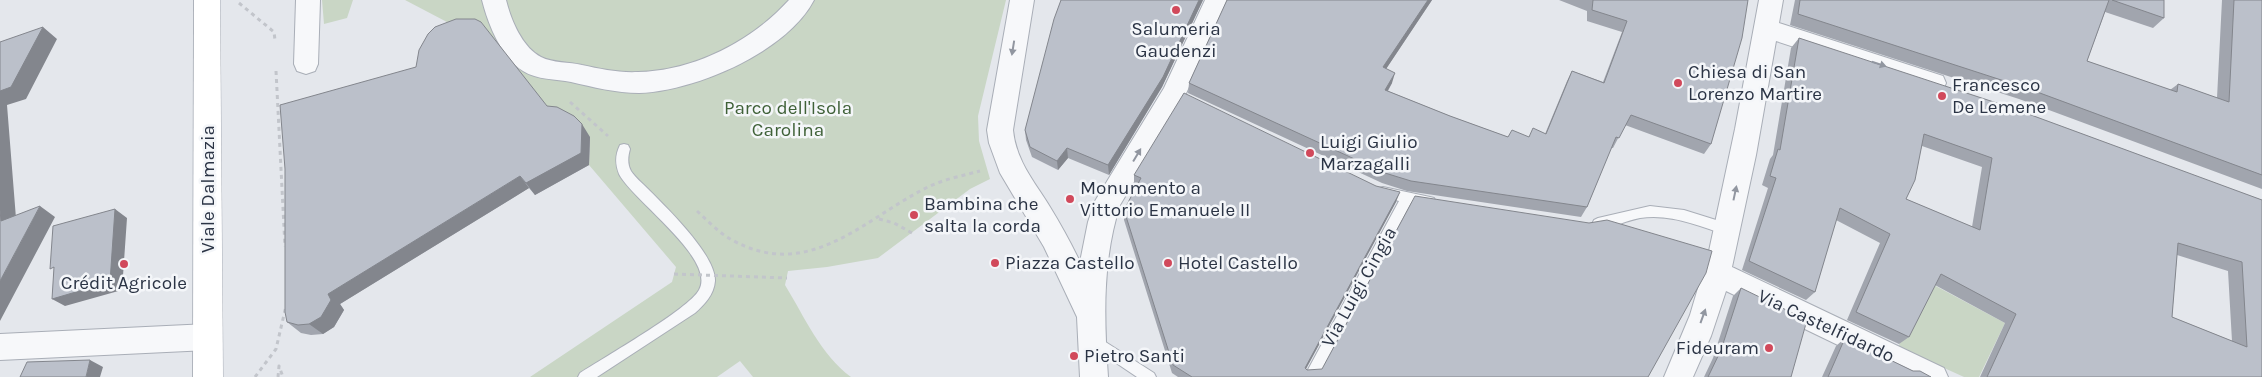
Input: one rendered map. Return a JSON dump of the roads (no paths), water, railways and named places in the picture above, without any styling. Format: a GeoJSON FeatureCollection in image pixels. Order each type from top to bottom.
{"type":"FeatureCollection","features":[{"type":"Feature","properties":{"kind":"street","name":"Viale Dalmazia"},"geometry":{"type":"LineString","coordinates":[[207,0],[208,377]]}},
{"type":"Feature","properties":{"kind":"street"},"geometry":{"type":"LineString","coordinates":[[306,64],[308,0]]}},
{"type":"Feature","properties":{"kind":"street"},"geometry":{"type":"LineString","coordinates":[[494,0],[496,11],[509,40],[532,64],[606,80],[647,82],[687,74],[733,57],[768,35],[798,7],[802,0]]}},
{"type":"Feature","properties":{"kind":"street"},"geometry":{"type":"LineString","coordinates":[[1022,0],[1016,26],[1000,130],[1001,147],[1008,164],[1059,248],[1091,327]]}},
{"type":"Feature","properties":{"kind":"street"},"geometry":{"type":"LineString","coordinates":[[1094,377],[1091,327],[1093,258],[1097,233],[1108,201],[1174,93],[1217,0]]}},
{"type":"Feature","properties":{"kind":"street"},"geometry":{"type":"LineString","coordinates":[[1678,377],[1688,359],[1718,274],[1771,0]]}},
{"type":"Feature","properties":{"kind":"street"},"geometry":{"type":"LineString","coordinates":[[1766,28],[1956,90]]}},
{"type":"Feature","properties":{"kind":"street","name":"Via Castelfidardo"},"geometry":{"type":"LineString","coordinates":[[1718,274],[1934,377]]}},
{"type":"Feature","properties":{"kind":"street"},"geometry":{"type":"LineString","coordinates":[[0,347],[208,337]]}},
{"type":"Feature","properties":{"kind":"lane"},"geometry":{"type":"LineString","coordinates":[[586,377],[690,309],[701,300],[707,288],[707,272],[696,252],[625,173],[621,158],[624,149]]}},
{"type":"Feature","properties":{"kind":"lane"},"geometry":{"type":"LineString","coordinates":[[1369,186],[1407,198],[1445,204]]}},
{"type":"Feature","properties":{"kind":"lane","name":"Via Luigi Cingia"},"geometry":{"type":"LineString","coordinates":[[1311,377],[1407,198]]}},
{"type":"Feature","properties":{"kind":"lane"},"geometry":{"type":"LineString","coordinates":[[1583,225],[1608,223],[1640,212],[1653,211],[1683,215],[1727,229]]}},
{"type":"Feature","properties":{"kind":"lane"},"geometry":{"type":"LineString","coordinates":[[1091,327],[1149,377]]}},
{"type":"Feature","properties":{"kind":"place","name":"Salumeria Gaudenzi"},"geometry":{"type":"Point","coordinates":[1176,10]}},
{"type":"Feature","properties":{"kind":"place","name":"Chiesa di San Lorenzo Martire"},"geometry":{"type":"Point","coordinates":[1678,83]}},
{"type":"Feature","properties":{"kind":"place","name":"Francesco De Lemene"},"geometry":{"type":"Point","coordinates":[1942,96]}},
{"type":"Feature","properties":{"kind":"place","name":"Luigi Giulio Marzagalli"},"geometry":{"type":"Point","coordinates":[1310,153]}},
{"type":"Feature","properties":{"kind":"place","name":"Monumento a Vittorio Emanuele II"},"geometry":{"type":"Point","coordinates":[1070,199]}},
{"type":"Feature","properties":{"kind":"place","name":"Bambina che salta la corda"},"geometry":{"type":"Point","coordinates":[914,215]}},
{"type":"Feature","properties":{"kind":"place","name":"Piazza Castello"},"geometry":{"type":"Point","coordinates":[995,263]}},
{"type":"Feature","properties":{"kind":"place","name":"Hotel Castello"},"geometry":{"type":"Point","coordinates":[1168,263]}},
{"type":"Feature","properties":{"kind":"place","name":"Crédit Agricole"},"geometry":{"type":"Point","coordinates":[124,264]}},
{"type":"Feature","properties":{"kind":"place","name":"Fideuram"},"geometry":{"type":"Point","coordinates":[1769,348]}},
{"type":"Feature","properties":{"kind":"place","name":"Pietro Santi"},"geometry":{"type":"Point","coordinates":[1074,356]}},
{"type":"Feature","properties":{"kind":"park label","name":"Parco dell'Isola Carolina"},"geometry":{"type":"Point","coordinates":[788,119]}}]}
